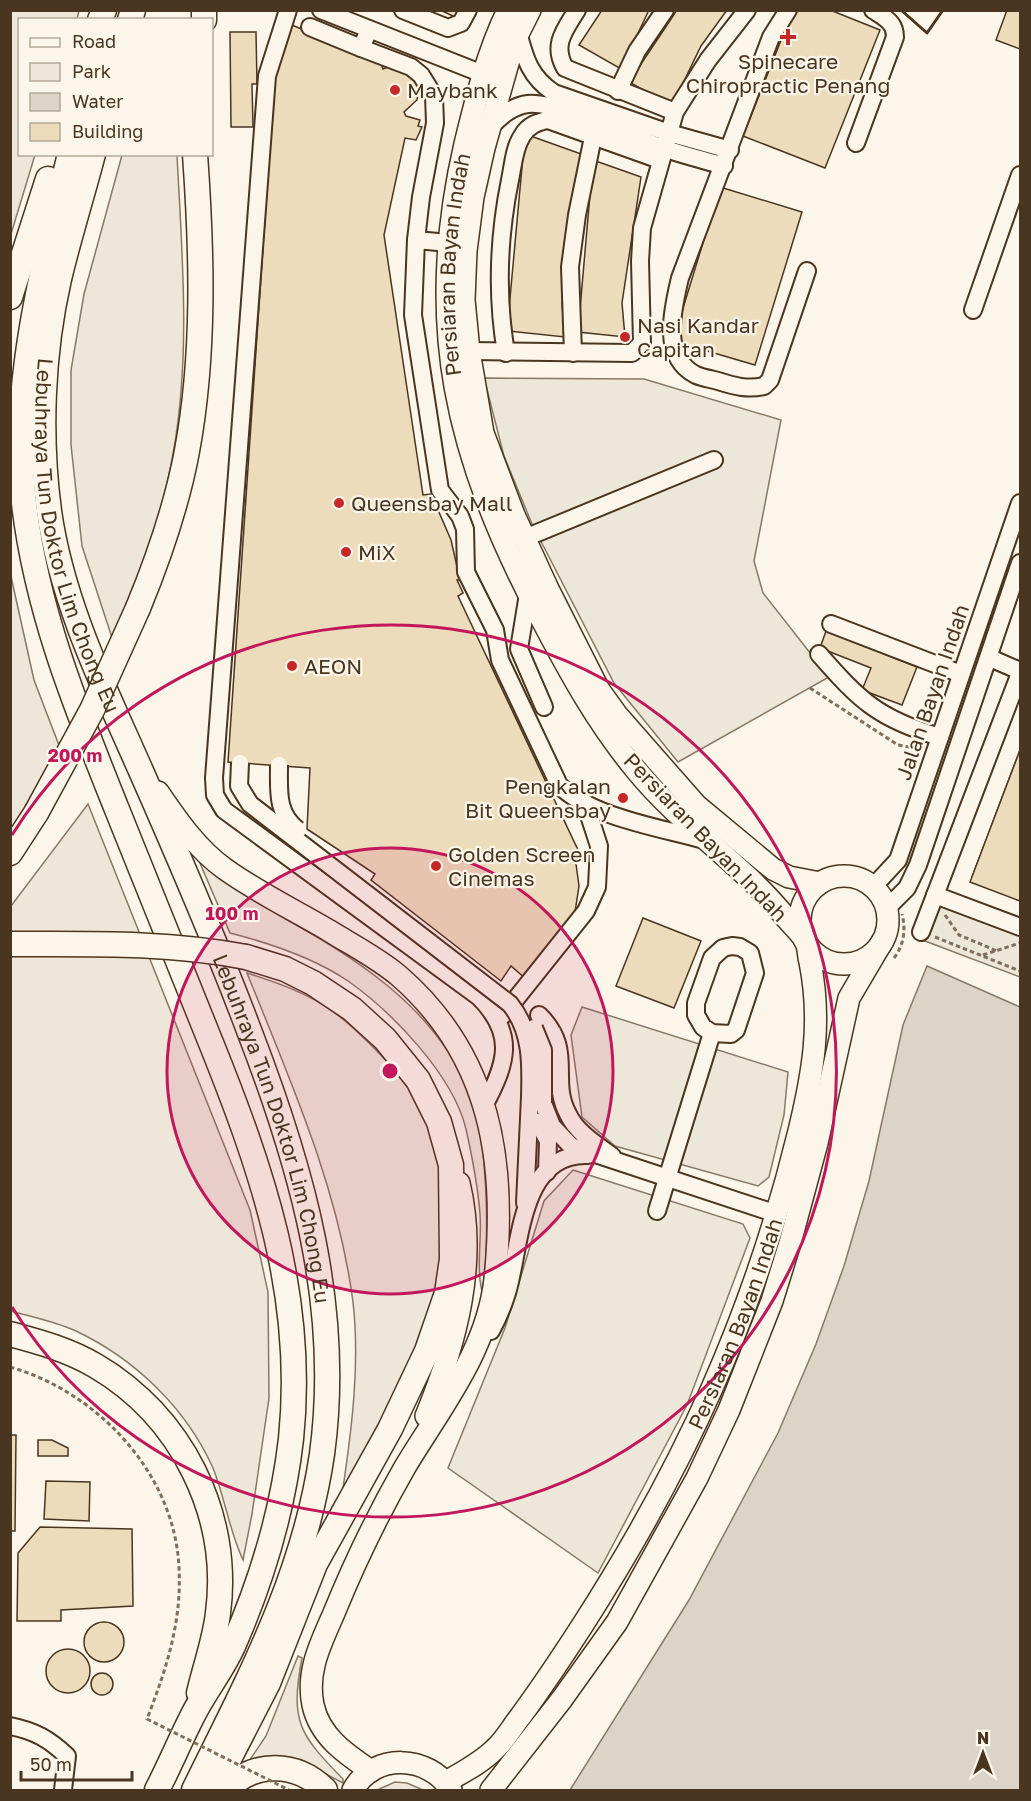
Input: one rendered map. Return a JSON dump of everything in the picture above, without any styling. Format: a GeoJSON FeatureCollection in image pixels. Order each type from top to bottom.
{"type":"FeatureCollection","features":[{"type":"Feature","properties":{"kind":"highway"},"geometry":{"type":"LineString","coordinates":[[10,297],[55,156]]}},
{"type":"Feature","properties":{"kind":"highway","name":"Lebuhraya Tun Doktor Lim Chong Eu"},"geometry":{"type":"LineString","coordinates":[[69,156],[49,237],[28,357],[21,444],[23,493],[31,552],[48,624],[77,711],[221,1067],[259,1173],[280,1249],[291,1315],[292,1418],[276,1516],[233,1645],[219,1674],[195,1710],[157,1791]]}},
{"type":"Feature","properties":{"kind":"highway","name":"Lebuhraya Tun Doktor Lim Chong Eu"},"geometry":{"type":"LineString","coordinates":[[92,156],[58,283],[46,379],[45,474],[50,514],[67,589],[89,651],[232,985],[274,1095],[312,1224],[325,1316],[327,1374],[322,1450],[304,1539],[287,1594],[194,1791]]}},
{"type":"Feature","properties":{"kind":"highway"},"geometry":{"type":"LineString","coordinates":[[10,852],[36,813],[92,710],[138,608],[170,522],[187,451],[198,363],[201,264],[195,156]]}},
{"type":"Feature","properties":{"kind":"highway"},"geometry":{"type":"LineString","coordinates":[[197,181],[204,174],[207,156]]}},
{"type":"Feature","properties":{"kind":"highway"},"geometry":{"type":"LineString","coordinates":[[10,944],[165,945],[246,957],[285,969],[313,983],[352,1009],[379,1033],[407,1065],[429,1099],[440,1122],[451,1165],[452,1259],[447,1293],[434,1334],[390,1430],[315,1564],[268,1683],[213,1791]]}},
{"type":"Feature","properties":{"kind":"highway"},"geometry":{"type":"LineString","coordinates":[[10,1334],[65,1351],[95,1365],[121,1383],[159,1419],[178,1443],[199,1480],[217,1541],[219,1588],[218,1614],[195,1710]]}},
{"type":"Feature","properties":{"kind":"highway"},"geometry":{"type":"LineString","coordinates":[[226,1791],[251,1771],[286,1768],[300,1772],[325,1791]]}},
{"type":"Feature","properties":{"kind":"main road","name":"Persiaran Bayan Indah"},"geometry":{"type":"LineString","coordinates":[[448,1786],[497,1748],[552,1672],[623,1563],[677,1465],[733,1342],[777,1214],[813,1071],[815,989],[806,942],[756,883],[708,841],[640,775],[599,723],[532,602],[471,459],[453,387],[447,323],[449,243],[453,204],[493,78],[508,10]]}},
{"type":"Feature","properties":{"kind":"main road","name":"Persiaran Bayan Indah"},"geometry":{"type":"LineString","coordinates":[[530,10],[493,78],[489,128],[473,197],[466,251],[464,300],[469,351],[483,433],[497,474],[525,538],[599,690],[639,742],[696,805],[773,869],[789,878],[820,883]]}},
{"type":"Feature","properties":{"kind":"main road"},"geometry":{"type":"LineString","coordinates":[[138,763],[183,830],[224,868],[362,951],[396,974],[423,998],[463,1052],[477,1082],[484,1106],[496,1178],[496,1256],[488,1317],[468,1363],[404,1469],[348,1578],[318,1648],[310,1685],[314,1708],[333,1743],[371,1771]]}},
{"type":"Feature","properties":{"kind":"main road"},"geometry":{"type":"LineString","coordinates":[[847,877],[861,880],[873,887],[886,909],[888,920],[882,942],[864,960],[851,964],[825,960],[806,942],[800,917],[810,892],[820,883],[833,878],[847,877]]}},
{"type":"Feature","properties":{"kind":"main road","name":"Persiaran Bayan Indah"},"geometry":{"type":"LineString","coordinates":[[491,1791],[562,1699],[617,1622],[662,1544],[715,1439],[768,1310],[790,1243],[817,1143],[849,998],[882,942]]}},
{"type":"Feature","properties":{"kind":"main road"},"geometry":{"type":"LineString","coordinates":[[404,1469],[448,1362],[464,1289],[465,1222],[460,1189],[440,1122]]}},
{"type":"Feature","properties":{"kind":"main road"},"geometry":{"type":"LineString","coordinates":[[353,1791],[371,1771],[386,1764],[402,1761],[426,1768],[448,1786]]}},
{"type":"Feature","properties":{"kind":"street"},"geometry":{"type":"LineString","coordinates":[[288,10],[267,76],[214,778],[215,795],[224,810],[478,997],[499,1020],[504,1060],[500,1076],[484,1106]]}},
{"type":"Feature","properties":{"kind":"street"},"geometry":{"type":"LineString","coordinates":[[403,10],[448,28],[461,22],[468,10]]}},
{"type":"Feature","properties":{"kind":"street"},"geometry":{"type":"LineString","coordinates":[[577,10],[558,46],[559,57],[565,68],[675,112]]}},
{"type":"Feature","properties":{"kind":"street"},"geometry":{"type":"LineString","coordinates":[[618,91],[637,51],[665,10]]}},
{"type":"Feature","properties":{"kind":"street"},"geometry":{"type":"LineString","coordinates":[[469,351],[632,353],[642,343],[640,261],[642,228],[675,112],[708,60],[747,10]]}},
{"type":"Feature","properties":{"kind":"street"},"geometry":{"type":"LineString","coordinates":[[788,10],[771,37],[680,278],[673,311],[672,344],[688,369],[696,375],[739,388],[764,386],[770,380],[807,271]]}},
{"type":"Feature","properties":{"kind":"street"},"geometry":{"type":"LineString","coordinates":[[856,143],[895,37],[895,30],[890,21],[873,10]]}},
{"type":"Feature","properties":{"kind":"street"},"geometry":{"type":"LineString","coordinates":[[308,23],[326,13],[493,78]]}},
{"type":"Feature","properties":{"kind":"street"},"geometry":{"type":"LineString","coordinates":[[308,23],[361,48],[411,67],[421,75],[434,96],[435,123],[421,197],[413,315],[440,490],[460,516],[465,529],[466,572],[495,630],[500,660],[559,784],[567,793],[585,803],[617,815],[708,841]]}},
{"type":"Feature","properties":{"kind":"street"},"geometry":{"type":"LineString","coordinates":[[361,48],[369,30]]}},
{"type":"Feature","properties":{"kind":"street"},"geometry":{"type":"LineString","coordinates":[[518,32],[530,71],[547,88],[665,147]]}},
{"type":"Feature","properties":{"kind":"street"},"geometry":{"type":"LineString","coordinates":[[489,128],[503,114],[515,108],[537,104],[549,106],[665,147]]}},
{"type":"Feature","properties":{"kind":"street"},"geometry":{"type":"LineString","coordinates":[[506,353],[501,321],[498,261],[502,219],[522,135],[534,123],[548,120],[593,137],[727,158]]}},
{"type":"Feature","properties":{"kind":"street"},"geometry":{"type":"LineString","coordinates":[[573,353],[570,267],[577,215],[593,137]]}},
{"type":"Feature","properties":{"kind":"street"},"geometry":{"type":"LineString","coordinates":[[973,310],[1020,175]]}},
{"type":"Feature","properties":{"kind":"street"},"geometry":{"type":"LineString","coordinates":[[417,240],[449,243]]}},
{"type":"Feature","properties":{"kind":"street"},"geometry":{"type":"LineString","coordinates":[[525,538],[714,460]]}},
{"type":"Feature","properties":{"kind":"street","name":"Jalan Bayan Indah"},"geometry":{"type":"LineString","coordinates":[[873,887],[898,860],[1020,503]]}},
{"type":"Feature","properties":{"kind":"street","name":"Jalan Bayan Indah"},"geometry":{"type":"LineString","coordinates":[[886,909],[903,893],[915,872],[990,658],[1020,563]]}},
{"type":"Feature","properties":{"kind":"street"},"geometry":{"type":"LineString","coordinates":[[532,602],[527,636],[528,673],[544,707]]}},
{"type":"Feature","properties":{"kind":"street"},"geometry":{"type":"LineString","coordinates":[[831,624],[961,674]]}},
{"type":"Feature","properties":{"kind":"street"},"geometry":{"type":"LineString","coordinates":[[819,654],[874,711],[907,727],[940,737]]}},
{"type":"Feature","properties":{"kind":"street"},"geometry":{"type":"LineString","coordinates":[[921,932],[1020,672],[990,658]]}},
{"type":"Feature","properties":{"kind":"street"},"geometry":{"type":"LineString","coordinates":[[240,763],[239,786],[250,804],[510,1004],[517,1012],[529,1044],[538,1110],[548,1141],[547,1172]]}},
{"type":"Feature","properties":{"kind":"street"},"geometry":{"type":"LineString","coordinates":[[279,765],[279,800],[282,813],[288,823],[520,1000],[543,1050],[534,1190]]}},
{"type":"Feature","properties":{"kind":"street"},"geometry":{"type":"LineString","coordinates":[[499,1020],[586,912],[597,887],[599,846],[585,803]]}},
{"type":"Feature","properties":{"kind":"street"},"geometry":{"type":"LineString","coordinates":[[934,897],[1020,927]]}},
{"type":"Feature","properties":{"kind":"street"},"geometry":{"type":"LineString","coordinates":[[740,947],[750,953],[756,966],[738,1026],[730,1034],[712,1033],[699,1022],[696,1003],[712,958],[723,948],[740,947]]}},
{"type":"Feature","properties":{"kind":"street"},"geometry":{"type":"LineString","coordinates":[[538,1015],[552,1028],[557,1038],[564,1102],[568,1116],[595,1144],[625,1165]]}},
{"type":"Feature","properties":{"kind":"street"},"geometry":{"type":"LineString","coordinates":[[657,1211],[712,1033]]}},
{"type":"Feature","properties":{"kind":"street"},"geometry":{"type":"LineString","coordinates":[[538,1110],[564,1142],[595,1156],[777,1214]]}},
{"type":"Feature","properties":{"kind":"street"},"geometry":{"type":"LineString","coordinates":[[468,1363],[493,1327],[507,1293],[525,1210],[538,1110]]}},
{"type":"Feature","properties":{"kind":"street"},"geometry":{"type":"LineString","coordinates":[[525,1210],[534,1190],[547,1172],[560,1160],[578,1155],[595,1156]]}},
{"type":"Feature","properties":{"kind":"street"},"geometry":{"type":"LineString","coordinates":[[10,1726],[31,1730],[48,1738],[67,1756],[63,1791]]}},
{"type":"Feature","properties":{"kind":"path"},"geometry":{"type":"LineString","coordinates":[[934,897],[959,935],[998,951]]}},
{"type":"Feature","properties":{"kind":"path"},"geometry":{"type":"LineString","coordinates":[[905,926],[1020,971]]}},
{"type":"Feature","properties":{"kind":"path"},"geometry":{"type":"LineString","coordinates":[[981,956],[1020,943]]}},
{"type":"Feature","properties":{"kind":"path"},"geometry":{"type":"LineString","coordinates":[[10,1367],[62,1387],[88,1404],[114,1428],[140,1458],[160,1495],[174,1532],[179,1567],[178,1603],[174,1638],[166,1671],[147,1719],[289,1791]]}},
{"type":"Feature","properties":{"kind":"green space"},"geometry":{"type":"Polygon","coordinates":[[[11,10],[79,11],[77,18],[18,18],[18,156],[35,156],[11,234],[11,10]]]}},
{"type":"Feature","properties":{"kind":"green space"},"geometry":{"type":"Polygon","coordinates":[[[122,156],[177,156],[184,305],[179,417],[162,504],[116,650],[82,546],[71,445],[71,370],[84,294],[122,156]]]}},
{"type":"Feature","properties":{"kind":"green space"},"geometry":{"type":"Polygon","coordinates":[[[10,572],[34,680],[60,748],[10,838],[10,572]]]}},
{"type":"Feature","properties":{"kind":"green space"},"geometry":{"type":"Polygon","coordinates":[[[88,804],[250,1210],[268,1292],[269,1398],[243,1560],[213,1468],[202,1446],[188,1425],[156,1387],[98,1342],[52,1322],[11,1311],[11,906],[88,804]]]}},
{"type":"Feature","properties":{"kind":"green space"},"geometry":{"type":"Polygon","coordinates":[[[200,863],[253,899],[332,946],[387,985],[435,1033],[454,1061],[475,1103],[481,1135],[487,1219],[482,1291],[479,1273],[479,1204],[466,1129],[459,1108],[435,1067],[401,1027],[348,981],[321,965],[291,952],[230,933],[200,863]]]}},
{"type":"Feature","properties":{"kind":"green space"},"geometry":{"type":"Polygon","coordinates":[[[247,973],[286,986],[322,1004],[342,1018],[371,1045],[413,1094],[423,1113],[439,1164],[443,1190],[443,1244],[435,1298],[428,1323],[401,1387],[343,1488],[352,1418],[356,1348],[353,1302],[346,1259],[311,1134],[247,973]]]}},
{"type":"Feature","properties":{"kind":"green space"},"geometry":{"type":"Polygon","coordinates":[[[298,1656],[302,1658],[297,1698],[302,1726],[316,1750],[343,1779],[343,1783],[297,1759],[277,1756],[245,1767],[266,1736],[298,1656]]]}},
{"type":"Feature","properties":{"kind":"green space"},"geometry":{"type":"Polygon","coordinates":[[[395,1782],[407,1783],[423,1790],[377,1790],[395,1782]]]}},
{"type":"Feature","properties":{"kind":"shaded area"},"geometry":{"type":"Polygon","coordinates":[[[484,378],[644,379],[781,420],[754,561],[763,593],[829,677],[678,762],[614,683],[532,524],[504,456],[484,378]]]}},
{"type":"Feature","properties":{"kind":"shaded area"},"geometry":{"type":"Polygon","coordinates":[[[945,890],[1020,919],[1020,977],[925,941],[945,890]]]}},
{"type":"Feature","properties":{"kind":"shaded area"},"geometry":{"type":"Polygon","coordinates":[[[582,1007],[788,1072],[784,1115],[769,1177],[758,1186],[615,1146],[582,1117],[571,1035],[582,1007]]]}},
{"type":"Feature","properties":{"kind":"shaded area"},"geometry":{"type":"Polygon","coordinates":[[[573,1170],[743,1224],[750,1238],[687,1405],[598,1573],[448,1468],[505,1328],[544,1201],[573,1170]]]}},
{"type":"Feature","properties":{"kind":"water"},"geometry":{"type":"Polygon","coordinates":[[[927,966],[1020,1007],[1020,1790],[570,1790],[689,1600],[778,1433],[816,1344],[844,1266],[869,1181],[903,1025],[927,966]]]}},
{"type":"Feature","properties":{"kind":"building"},"geometry":{"type":"Polygon","coordinates":[[[440,10],[459,10],[455,17],[440,10]]]}},
{"type":"Feature","properties":{"kind":"building"},"geometry":{"type":"Polygon","coordinates":[[[602,10],[649,10],[621,69],[579,45],[602,10]]]}},
{"type":"Feature","properties":{"kind":"building"},"geometry":{"type":"Polygon","coordinates":[[[677,10],[727,10],[701,46],[672,106],[629,82],[677,10]]]}},
{"type":"Feature","properties":{"kind":"building"},"geometry":{"type":"Polygon","coordinates":[[[793,10],[830,10],[880,30],[825,168],[743,136],[793,10]]]}},
{"type":"Feature","properties":{"kind":"building"},"geometry":{"type":"Polygon","coordinates":[[[1007,10],[1020,10],[1020,49],[996,40],[1007,10]]]}},
{"type":"Feature","properties":{"kind":"building","name":"Queensbay Mall"},"geometry":{"type":"Polygon","coordinates":[[[292,25],[381,63],[383,69],[388,67],[416,77],[419,84],[417,100],[404,112],[406,116],[420,120],[418,126],[422,127],[416,140],[405,138],[384,235],[423,495],[431,494],[434,511],[438,510],[451,540],[460,580],[457,580],[463,593],[458,596],[578,850],[571,854],[576,864],[579,886],[575,912],[527,980],[511,966],[501,981],[371,880],[375,874],[307,829],[310,768],[228,762],[275,71],[292,25]]]}},
{"type":"Feature","properties":{"kind":"building"},"geometry":{"type":"Polygon","coordinates":[[[230,32],[256,32],[257,84],[252,84],[253,127],[231,127],[230,32]]]}},
{"type":"Feature","properties":{"kind":"building"},"geometry":{"type":"Polygon","coordinates":[[[525,134],[584,155],[562,303],[565,337],[507,331],[525,134]]]}},
{"type":"Feature","properties":{"kind":"building"},"geometry":{"type":"Polygon","coordinates":[[[593,160],[641,177],[622,303],[625,337],[578,332],[593,160]]]}},
{"type":"Feature","properties":{"kind":"building"},"geometry":{"type":"Polygon","coordinates":[[[720,187],[802,212],[755,365],[673,341],[720,187]]]}},
{"type":"Feature","properties":{"kind":"building"},"geometry":{"type":"Polygon","coordinates":[[[826,631],[917,667],[902,705],[862,690],[871,668],[820,648],[826,631]]]}},
{"type":"Feature","properties":{"kind":"building"},"geometry":{"type":"Polygon","coordinates":[[[1020,750],[1020,901],[1011,897],[1013,893],[972,877],[1020,750]]]}},
{"type":"Feature","properties":{"kind":"building"},"geometry":{"type":"Polygon","coordinates":[[[1020,750],[1020,901],[970,882],[1020,750]]]}},
{"type":"Feature","properties":{"kind":"building"},"geometry":{"type":"Polygon","coordinates":[[[643,918],[701,941],[674,1008],[616,986],[643,918]]]}},
{"type":"Feature","properties":{"kind":"building"},"geometry":{"type":"Polygon","coordinates":[[[10,1435],[16,1435],[15,1531],[10,1531],[10,1435]]]}},
{"type":"Feature","properties":{"kind":"building"},"geometry":{"type":"Polygon","coordinates":[[[38,1440],[52,1440],[68,1448],[68,1456],[38,1456],[38,1440]]]}},
{"type":"Feature","properties":{"kind":"building"},"geometry":{"type":"Polygon","coordinates":[[[46,1481],[90,1482],[89,1521],[44,1519],[46,1481]]]}},
{"type":"Feature","properties":{"kind":"building"},"geometry":{"type":"Polygon","coordinates":[[[40,1527],[132,1529],[133,1606],[61,1610],[61,1621],[17,1621],[18,1553],[40,1527]]]}},
{"type":"Feature","properties":{"kind":"building"},"geometry":{"type":"Polygon","coordinates":[[[104,1622],[118,1628],[124,1642],[118,1656],[104,1662],[90,1656],[84,1642],[90,1628],[104,1622]]]}},
{"type":"Feature","properties":{"kind":"building"},"geometry":{"type":"Polygon","coordinates":[[[68,1649],[83,1656],[90,1671],[83,1686],[68,1693],[53,1686],[46,1671],[53,1656],[68,1649]]]}},
{"type":"Feature","properties":{"kind":"building"},"geometry":{"type":"Polygon","coordinates":[[[102,1673],[112,1680],[113,1684],[106,1694],[102,1695],[92,1688],[91,1684],[98,1674],[102,1673]]]}},
{"type":"Feature","properties":{"kind":"wall"},"geometry":{"type":"LineString","coordinates":[[901,10],[927,33],[943,10]]}},
{"type":"Feature","properties":{"kind":"place","name":"Spinecare Chiropractic Penang"},"geometry":{"type":"Point","coordinates":[788,37]}},
{"type":"Feature","properties":{"kind":"place","name":"Maybank"},"geometry":{"type":"Point","coordinates":[395,90]}},
{"type":"Feature","properties":{"kind":"place","name":"Nasi Kandar Capitan"},"geometry":{"type":"Point","coordinates":[625,337]}},
{"type":"Feature","properties":{"kind":"place","name":"Queensbay Mall"},"geometry":{"type":"Point","coordinates":[339,503]}},
{"type":"Feature","properties":{"kind":"place","name":"MiX"},"geometry":{"type":"Point","coordinates":[346,552]}},
{"type":"Feature","properties":{"kind":"place","name":"AEON"},"geometry":{"type":"Point","coordinates":[292,666]}},
{"type":"Feature","properties":{"kind":"place","name":"Pengkalan Bit Queensbay"},"geometry":{"type":"Point","coordinates":[623,798]}},
{"type":"Feature","properties":{"kind":"place","name":"Golden Screen Cinemas"},"geometry":{"type":"Point","coordinates":[436,866]}}]}
